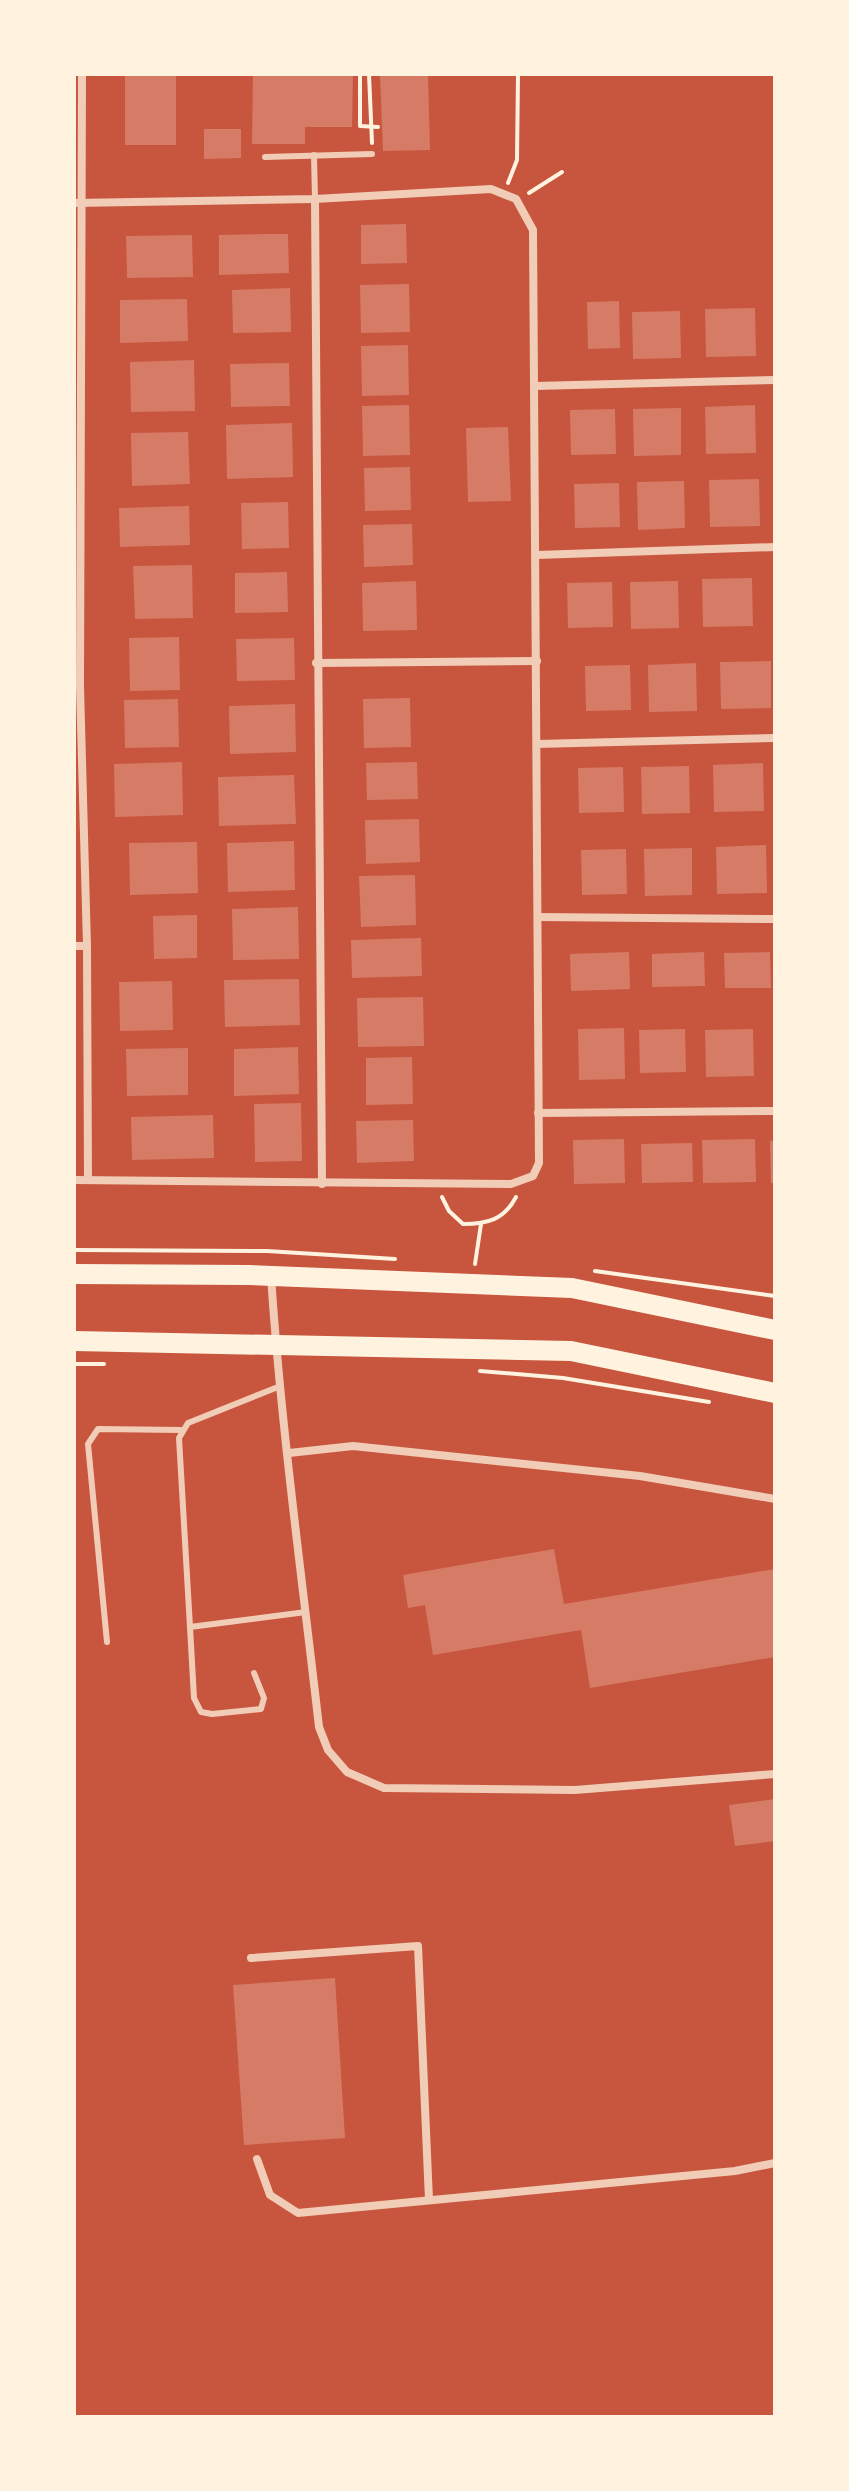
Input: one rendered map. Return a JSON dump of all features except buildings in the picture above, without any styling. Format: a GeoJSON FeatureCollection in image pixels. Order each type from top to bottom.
{"type":"FeatureCollection","features":[{"type":"Feature","properties":{"kind":"main road"},"geometry":{"type":"LineString","coordinates":[[74,1274],[271,1276],[572,1288],[775,1330]]}},
{"type":"Feature","properties":{"kind":"main road"},"geometry":{"type":"LineString","coordinates":[[74,1341],[571,1351],[775,1393]]}},
{"type":"Feature","properties":{"kind":"street"},"geometry":{"type":"LineString","coordinates":[[82,74],[78,203],[77,686],[87,946],[88,1180]]}},
{"type":"Feature","properties":{"kind":"street"},"geometry":{"type":"LineString","coordinates":[[74,1180],[322,1184],[523,1182],[533,1176],[539,1163],[533,230],[516,199],[491,189],[315,199],[78,203]]}},
{"type":"Feature","properties":{"kind":"street"},"geometry":{"type":"LineString","coordinates":[[315,199],[322,1184]]}},
{"type":"Feature","properties":{"kind":"street"},"geometry":{"type":"LineString","coordinates":[[535,386],[775,380]]}},
{"type":"Feature","properties":{"kind":"street"},"geometry":{"type":"LineString","coordinates":[[537,555],[775,547]]}},
{"type":"Feature","properties":{"kind":"street"},"geometry":{"type":"LineString","coordinates":[[316,663],[537,661]]}},
{"type":"Feature","properties":{"kind":"street"},"geometry":{"type":"LineString","coordinates":[[537,744],[775,738]]}},
{"type":"Feature","properties":{"kind":"street"},"geometry":{"type":"LineString","coordinates":[[538,917],[775,919]]}},
{"type":"Feature","properties":{"kind":"street"},"geometry":{"type":"LineString","coordinates":[[74,946],[87,946]]}},
{"type":"Feature","properties":{"kind":"street"},"geometry":{"type":"LineString","coordinates":[[538,1113],[775,1111]]}},
{"type":"Feature","properties":{"kind":"street"},"geometry":{"type":"LineString","coordinates":[[271,1276],[278,1387],[289,1453],[319,1727],[328,1750],[347,1772],[384,1788],[575,1790],[775,1774]]}},
{"type":"Feature","properties":{"kind":"street"},"geometry":{"type":"LineString","coordinates":[[289,1453],[353,1446],[640,1476],[775,1499]]}},
{"type":"Feature","properties":{"kind":"street"},"geometry":{"type":"LineString","coordinates":[[251,1958],[418,1946],[429,2200]]}},
{"type":"Feature","properties":{"kind":"street"},"geometry":{"type":"LineString","coordinates":[[257,2159],[270,2195],[298,2213],[735,2171],[775,2163]]}},
{"type":"Feature","properties":{"kind":"lane"},"geometry":{"type":"LineString","coordinates":[[265,157],[372,151]]}},
{"type":"Feature","properties":{"kind":"lane"},"geometry":{"type":"LineString","coordinates":[[314,155],[315,199]]}},
{"type":"Feature","properties":{"kind":"lane"},"geometry":{"type":"LineString","coordinates":[[254,1673],[264,1698],[261,1709],[212,1714],[201,1712],[194,1698],[179,1438],[181,1430],[188,1423],[278,1387]]}},
{"type":"Feature","properties":{"kind":"lane"},"geometry":{"type":"LineString","coordinates":[[107,1642],[88,1444],[98,1429],[181,1430]]}},
{"type":"Feature","properties":{"kind":"lane"},"geometry":{"type":"LineString","coordinates":[[190,1627],[306,1612]]}},
{"type":"Feature","properties":{"kind":"path"},"geometry":{"type":"LineString","coordinates":[[360,74],[360,126],[378,127]]}},
{"type":"Feature","properties":{"kind":"path"},"geometry":{"type":"LineString","coordinates":[[369,74],[372,151]]}},
{"type":"Feature","properties":{"kind":"path"},"geometry":{"type":"LineString","coordinates":[[491,189],[510,182],[517,160],[518,74]]}},
{"type":"Feature","properties":{"kind":"path"},"geometry":{"type":"LineString","coordinates":[[516,199],[545,186],[562,172]]}},
{"type":"Feature","properties":{"kind":"path"},"geometry":{"type":"LineString","coordinates":[[436,1184],[449,1211],[463,1224],[481,1224],[499,1219],[513,1202],[523,1182]]}},
{"type":"Feature","properties":{"kind":"path"},"geometry":{"type":"LineString","coordinates":[[475,1264],[481,1224]]}},
{"type":"Feature","properties":{"kind":"path"},"geometry":{"type":"LineString","coordinates":[[74,1364],[105,1364]]}},
{"type":"Feature","properties":{"kind":"path"},"geometry":{"type":"LineString","coordinates":[[474,1371],[563,1378],[715,1403]]}}]}
